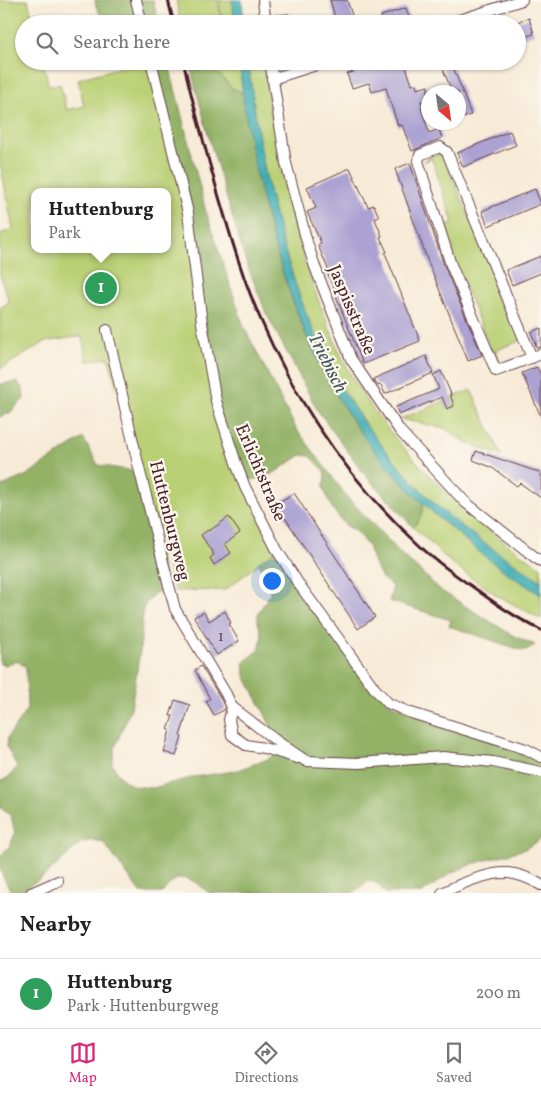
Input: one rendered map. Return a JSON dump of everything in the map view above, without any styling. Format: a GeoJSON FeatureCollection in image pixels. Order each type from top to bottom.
{"type":"FeatureCollection","features":[{"type":"Feature","properties":{"kind":"street"},"geometry":{"type":"LineString","coordinates":[[136,0],[140,15]]}},
{"type":"Feature","properties":{"kind":"street"},"geometry":{"type":"LineString","coordinates":[[263,0],[265,15]]}},
{"type":"Feature","properties":{"kind":"street"},"geometry":{"type":"LineString","coordinates":[[475,15],[522,0]]}},
{"type":"Feature","properties":{"kind":"street","name":"Erlichtstraße"},"geometry":{"type":"LineString","coordinates":[[153,70],[188,213],[202,323],[218,410],[236,466],[277,550],[304,591],[375,689],[388,703],[408,712],[526,749],[541,757]]}},
{"type":"Feature","properties":{"kind":"street","name":"Jaspisstraße"},"geometry":{"type":"LineString","coordinates":[[271,70],[286,163],[307,242],[320,280],[352,359],[400,431],[465,502],[541,561]]}},
{"type":"Feature","properties":{"kind":"street"},"geometry":{"type":"LineString","coordinates":[[272,79],[300,70]]}},
{"type":"Feature","properties":{"kind":"street"},"geometry":{"type":"LineString","coordinates":[[440,147],[447,152],[536,356],[496,371],[451,265],[418,161],[420,155],[440,147]]}},
{"type":"Feature","properties":{"kind":"street","name":"Huttenburgweg"},"geometry":{"type":"LineString","coordinates":[[107,330],[140,472],[175,609],[232,707],[306,761]]}},
{"type":"Feature","properties":{"kind":"street","name":"Huttenburgweg"},"geometry":{"type":"LineString","coordinates":[[232,707],[229,720],[232,735],[246,745],[264,748],[306,761],[358,763],[443,757],[493,762],[541,772]]}},
{"type":"Feature","properties":{"kind":"street"},"geometry":{"type":"LineString","coordinates":[[442,893],[492,874],[508,873],[522,876],[541,885]]}},
{"type":"Feature","properties":{"kind":"street"},"geometry":{"type":"LineString","coordinates":[[31,893],[58,881]]}},
{"type":"Feature","properties":{"kind":"green space"},"geometry":{"type":"Polygon","coordinates":[[[0,0],[28,0],[32,15],[15,15],[15,70],[45,70],[49,86],[60,84],[67,110],[84,106],[78,79],[110,70],[153,70],[188,213],[216,401],[275,551],[225,590],[175,591],[108,357],[87,362],[82,336],[45,342],[0,369],[0,308],[9,302],[0,275],[0,234],[13,229],[0,162],[0,0]]]}},
{"type":"Feature","properties":{"kind":"green space"},"geometry":{"type":"Polygon","coordinates":[[[95,0],[153,0],[157,15],[101,15],[95,0]]]}},
{"type":"Feature","properties":{"kind":"green space"},"geometry":{"type":"Polygon","coordinates":[[[176,0],[218,0],[220,15],[179,15],[176,0]]]}},
{"type":"Feature","properties":{"kind":"green space"},"geometry":{"type":"Polygon","coordinates":[[[220,0],[232,0],[234,15],[221,15],[220,0]]]}},
{"type":"Feature","properties":{"kind":"green space"},"geometry":{"type":"Polygon","coordinates":[[[153,70],[170,70],[206,212],[244,327],[295,427],[347,497],[402,555],[443,592],[512,635],[535,645],[528,650],[521,650],[449,626],[451,620],[389,601],[392,586],[382,578],[368,546],[356,532],[344,524],[332,508],[323,487],[326,479],[323,469],[310,456],[301,455],[274,473],[253,480],[241,475],[220,417],[188,213],[153,70]]]}},
{"type":"Feature","properties":{"kind":"green space"},"geometry":{"type":"Polygon","coordinates":[[[191,70],[209,70],[221,76],[232,88],[243,93],[251,148],[272,237],[304,330],[325,375],[350,417],[384,462],[423,503],[421,516],[413,527],[366,476],[318,411],[266,313],[245,259],[191,70]]]}},
{"type":"Feature","properties":{"kind":"green space"},"geometry":{"type":"Polygon","coordinates":[[[209,70],[240,70],[243,93],[232,88],[221,76],[209,70]]]}},
{"type":"Feature","properties":{"kind":"green space"},"geometry":{"type":"Polygon","coordinates":[[[249,70],[265,70],[280,162],[304,258],[326,320],[351,375],[379,418],[412,457],[441,488],[489,530],[541,567],[541,581],[479,539],[428,498],[376,439],[359,416],[344,392],[317,339],[295,282],[277,224],[257,127],[249,70]]]}},
{"type":"Feature","properties":{"kind":"green space"},"geometry":{"type":"Polygon","coordinates":[[[442,153],[522,340],[496,350],[501,365],[496,363],[454,259],[453,247],[445,226],[453,222],[432,159],[423,162],[442,153]]]}},
{"type":"Feature","properties":{"kind":"green space"},"geometry":{"type":"Polygon","coordinates":[[[17,382],[23,388],[24,399],[11,412],[0,417],[0,384],[17,382]]]}},
{"type":"Feature","properties":{"kind":"green space"},"geometry":{"type":"Polygon","coordinates":[[[471,390],[502,456],[469,444],[444,428],[400,419],[471,390]]]}},
{"type":"Feature","properties":{"kind":"green space"},"geometry":{"type":"Polygon","coordinates":[[[83,438],[98,465],[138,472],[167,588],[153,594],[143,608],[140,651],[131,708],[115,747],[112,764],[120,777],[133,786],[153,788],[194,777],[235,771],[268,759],[275,754],[278,742],[245,676],[244,662],[259,650],[262,636],[258,622],[258,613],[270,594],[270,583],[259,564],[275,551],[388,703],[541,757],[541,839],[525,849],[472,864],[451,873],[422,893],[385,893],[376,883],[369,881],[353,893],[209,893],[194,882],[181,878],[173,882],[162,893],[141,893],[103,842],[93,840],[81,843],[43,877],[19,892],[11,892],[0,870],[0,856],[10,846],[15,833],[11,816],[0,808],[0,782],[10,776],[17,767],[7,747],[8,737],[27,709],[26,667],[17,661],[5,665],[0,664],[0,487],[27,475],[83,438]]]}},
{"type":"Feature","properties":{"kind":"green space"},"geometry":{"type":"Polygon","coordinates":[[[423,503],[491,561],[541,595],[541,619],[498,596],[456,567],[413,527],[420,516],[423,503]]]}},
{"type":"Feature","properties":{"kind":"water"},"geometry":{"type":"Polygon","coordinates":[[[232,0],[242,0],[243,15],[234,15],[232,0]]]}},
{"type":"Feature","properties":{"kind":"water","name":"Triebisch"},"geometry":{"type":"Polygon","coordinates":[[[240,70],[249,70],[264,166],[277,224],[295,282],[317,339],[344,392],[376,439],[421,490],[467,530],[541,581],[541,595],[509,575],[413,494],[375,451],[336,395],[306,334],[282,270],[261,192],[244,104],[240,70]]]}},
{"type":"Feature","properties":{"kind":"building"},"geometry":{"type":"Polygon","coordinates":[[[330,0],[347,0],[352,15],[334,15],[330,0]]]}},
{"type":"Feature","properties":{"kind":"building"},"geometry":{"type":"Polygon","coordinates":[[[406,8],[408,15],[384,15],[406,8]]]}},
{"type":"Feature","properties":{"kind":"building"},"geometry":{"type":"Polygon","coordinates":[[[529,18],[534,34],[526,36],[526,19],[529,18]]]}},
{"type":"Feature","properties":{"kind":"building"},"geometry":{"type":"Polygon","coordinates":[[[359,70],[407,70],[412,85],[416,84],[417,89],[421,88],[421,130],[428,130],[429,133],[439,130],[442,138],[412,151],[402,125],[398,126],[386,88],[372,92],[369,83],[352,88],[347,74],[359,70]]]}},
{"type":"Feature","properties":{"kind":"building"},"geometry":{"type":"Polygon","coordinates":[[[443,70],[454,70],[460,85],[449,85],[443,70]]]}},
{"type":"Feature","properties":{"kind":"building"},"geometry":{"type":"Polygon","coordinates":[[[466,102],[471,115],[466,117],[466,102]]]}},
{"type":"Feature","properties":{"kind":"building"},"geometry":{"type":"Polygon","coordinates":[[[510,131],[516,145],[463,167],[457,153],[510,131]]]}},
{"type":"Feature","properties":{"kind":"building"},"geometry":{"type":"Polygon","coordinates":[[[410,163],[445,268],[482,355],[468,361],[427,259],[395,169],[410,163]]]}},
{"type":"Feature","properties":{"kind":"building"},"geometry":{"type":"Polygon","coordinates":[[[350,168],[368,207],[374,205],[379,217],[375,219],[387,252],[385,253],[420,341],[363,364],[326,270],[328,269],[318,245],[321,243],[307,212],[316,208],[307,187],[350,168]]]}},
{"type":"Feature","properties":{"kind":"building"},"geometry":{"type":"Polygon","coordinates":[[[535,189],[541,204],[488,226],[482,211],[535,189]]]}},
{"type":"Feature","properties":{"kind":"building"},"geometry":{"type":"Polygon","coordinates":[[[541,256],[541,273],[512,285],[506,270],[541,256]]]}},
{"type":"Feature","properties":{"kind":"building"},"geometry":{"type":"Polygon","coordinates":[[[541,328],[541,347],[537,348],[531,332],[541,328]]]}},
{"type":"Feature","properties":{"kind":"building"},"geometry":{"type":"Polygon","coordinates":[[[426,356],[433,373],[385,394],[381,385],[378,386],[373,379],[426,356]]]}},
{"type":"Feature","properties":{"kind":"building"},"geometry":{"type":"Polygon","coordinates":[[[537,367],[541,375],[541,417],[522,373],[537,367]]]}},
{"type":"Feature","properties":{"kind":"building"},"geometry":{"type":"Polygon","coordinates":[[[441,371],[454,406],[447,409],[442,397],[399,415],[396,407],[439,389],[433,375],[441,371]]]}},
{"type":"Feature","properties":{"kind":"building"},"geometry":{"type":"Polygon","coordinates":[[[476,451],[541,473],[541,498],[520,483],[517,486],[491,467],[473,460],[476,451]]]}},
{"type":"Feature","properties":{"kind":"building"},"geometry":{"type":"Polygon","coordinates":[[[294,493],[375,617],[358,629],[276,504],[294,493]]]}},
{"type":"Feature","properties":{"kind":"building"},"geometry":{"type":"Polygon","coordinates":[[[229,517],[240,533],[225,544],[231,553],[214,565],[210,558],[214,555],[201,535],[229,517]]]}},
{"type":"Feature","properties":{"kind":"building"},"geometry":{"type":"Polygon","coordinates":[[[225,611],[231,623],[229,624],[239,641],[217,655],[194,617],[204,612],[209,621],[225,611]]]}},
{"type":"Feature","properties":{"kind":"building"},"geometry":{"type":"Polygon","coordinates":[[[201,666],[225,708],[214,715],[206,701],[210,699],[195,670],[201,666]]]}},
{"type":"Feature","properties":{"kind":"building"},"geometry":{"type":"Polygon","coordinates":[[[175,700],[190,705],[176,756],[164,752],[173,716],[170,716],[175,700]]]}},
{"type":"Feature","properties":{"kind":"railway"},"geometry":{"type":"LineString","coordinates":[[168,0],[172,15]]}},
{"type":"Feature","properties":{"kind":"railway"},"geometry":{"type":"LineString","coordinates":[[185,70],[219,197],[248,288],[260,318],[291,381],[328,441],[371,496],[427,552],[447,569],[500,606],[541,630]]}},
{"type":"Feature","properties":{"kind":"place","name":"Huttenburg"},"geometry":{"type":"Point","coordinates":[101,288]}}]}
